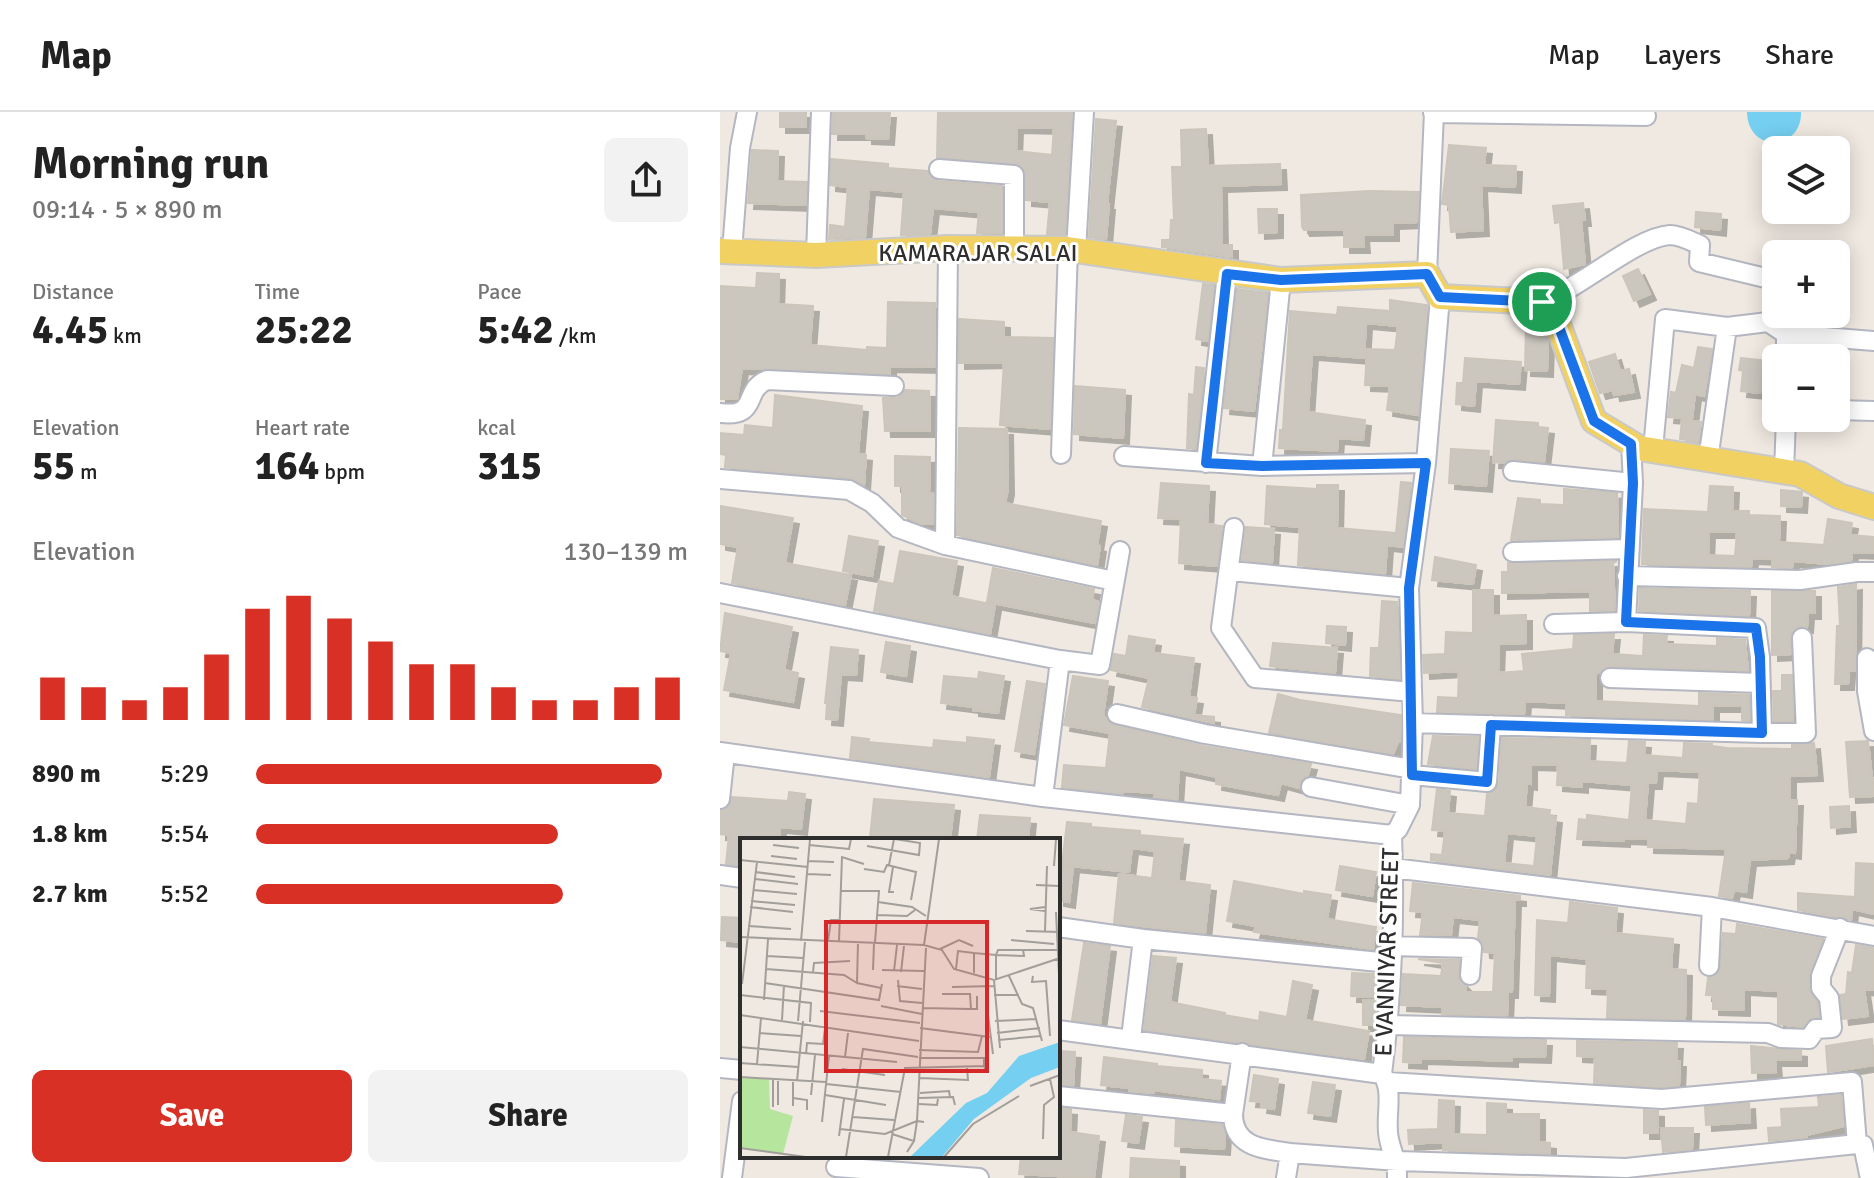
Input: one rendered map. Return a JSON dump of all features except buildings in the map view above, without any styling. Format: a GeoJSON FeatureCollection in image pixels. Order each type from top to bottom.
{"type":"FeatureCollection","features":[{"type":"Feature","properties":{"kind":"main road","name":"KAMARAJAR SALAI"},"geometry":{"type":"LineString","coordinates":[[726,251],[816,255],[1014,247],[1072,250],[1281,280],[1427,274]]}},
{"type":"Feature","properties":{"kind":"main road"},"geometry":{"type":"LineString","coordinates":[[1427,274],[1440,297],[1542,302],[1553,311],[1594,421],[1642,446],[1800,474],[1839,496],[1874,507]]}},
{"type":"Feature","properties":{"kind":"street"},"geometry":{"type":"LineString","coordinates":[[726,251],[747,112]]}},
{"type":"Feature","properties":{"kind":"street"},"geometry":{"type":"LineString","coordinates":[[816,255],[821,112]]}},
{"type":"Feature","properties":{"kind":"street"},"geometry":{"type":"LineString","coordinates":[[1061,454],[1072,250],[1084,112]]}},
{"type":"Feature","properties":{"kind":"street"},"geometry":{"type":"LineString","coordinates":[[1427,274],[1434,112],[1646,116]]}},
{"type":"Feature","properties":{"kind":"street"},"geometry":{"type":"LineString","coordinates":[[939,169],[1014,175],[1014,247]]}},
{"type":"Feature","properties":{"kind":"street"},"geometry":{"type":"LineString","coordinates":[[1542,302],[1563,293],[1646,243],[1673,235],[1700,245],[1699,262],[1762,277]]}},
{"type":"Feature","properties":{"kind":"street"},"geometry":{"type":"LineString","coordinates":[[945,545],[948,248]]}},
{"type":"Feature","properties":{"kind":"street"},"geometry":{"type":"LineString","coordinates":[[1206,463],[1227,274]]}},
{"type":"Feature","properties":{"kind":"street"},"geometry":{"type":"LineString","coordinates":[[1262,466],[1281,280]]}},
{"type":"Feature","properties":{"kind":"street","name":"E VANNIYAR STREET"},"geometry":{"type":"LineString","coordinates":[[1398,1170],[1388,1138],[1385,1078],[1391,954],[1392,835],[1410,805],[1413,723],[1409,588],[1426,463],[1440,297]]}},
{"type":"Feature","properties":{"kind":"street"},"geometry":{"type":"LineString","coordinates":[[1626,622],[1633,483],[1665,319],[1727,327],[1768,322],[1786,334],[1874,341]]}},
{"type":"Feature","properties":{"kind":"street"},"geometry":{"type":"LineString","coordinates":[[1708,460],[1727,327]]}},
{"type":"Feature","properties":{"kind":"street"},"geometry":{"type":"LineString","coordinates":[[1786,334],[1786,344]]}},
{"type":"Feature","properties":{"kind":"street"},"geometry":{"type":"LineString","coordinates":[[720,413],[735,415],[743,412],[759,384],[767,380],[894,386]]}},
{"type":"Feature","properties":{"kind":"street"},"geometry":{"type":"LineString","coordinates":[[1850,410],[1874,411]]}},
{"type":"Feature","properties":{"kind":"street"},"geometry":{"type":"LineString","coordinates":[[1784,472],[1785,432]]}},
{"type":"Feature","properties":{"kind":"street"},"geometry":{"type":"LineString","coordinates":[[1124,456],[1262,466],[1426,463]]}},
{"type":"Feature","properties":{"kind":"street"},"geometry":{"type":"LineString","coordinates":[[1513,471],[1633,483]]}},
{"type":"Feature","properties":{"kind":"street"},"geometry":{"type":"LineString","coordinates":[[720,479],[849,490],[872,503],[898,528],[945,545],[1114,581]]}},
{"type":"Feature","properties":{"kind":"street"},"geometry":{"type":"LineString","coordinates":[[1234,528],[1231,571],[1221,628],[1255,678],[1412,692]]}},
{"type":"Feature","properties":{"kind":"street"},"geometry":{"type":"LineString","coordinates":[[1513,552],[1629,549]]}},
{"type":"Feature","properties":{"kind":"street"},"geometry":{"type":"LineString","coordinates":[[720,593],[1060,660],[1100,665],[1120,551]]}},
{"type":"Feature","properties":{"kind":"street"},"geometry":{"type":"LineString","coordinates":[[1231,571],[1409,588]]}},
{"type":"Feature","properties":{"kind":"street"},"geometry":{"type":"LineString","coordinates":[[1627,576],[1800,580],[1874,572]]}},
{"type":"Feature","properties":{"kind":"street"},"geometry":{"type":"LineString","coordinates":[[1554,624],[1626,622],[1756,628],[1762,733]]}},
{"type":"Feature","properties":{"kind":"street"},"geometry":{"type":"LineString","coordinates":[[1413,723],[1806,733],[1802,638]]}},
{"type":"Feature","properties":{"kind":"street"},"geometry":{"type":"LineString","coordinates":[[1867,658],[1867,691],[1874,731]]}},
{"type":"Feature","properties":{"kind":"street"},"geometry":{"type":"LineString","coordinates":[[1043,797],[1060,660]]}},
{"type":"Feature","properties":{"kind":"street"},"geometry":{"type":"LineString","coordinates":[[1610,678],[1760,683]]}},
{"type":"Feature","properties":{"kind":"street"},"geometry":{"type":"LineString","coordinates":[[1117,714],[1205,734],[1412,772],[1487,782],[1491,725]]}},
{"type":"Feature","properties":{"kind":"street"},"geometry":{"type":"LineString","coordinates":[[720,799],[723,752],[1043,797],[1392,835]]}},
{"type":"Feature","properties":{"kind":"street"},"geometry":{"type":"LineString","coordinates":[[1311,787],[1410,805]]}},
{"type":"Feature","properties":{"kind":"street"},"geometry":{"type":"LineString","coordinates":[[1393,868],[1712,907],[1874,936]]}},
{"type":"Feature","properties":{"kind":"street"},"geometry":{"type":"LineString","coordinates":[[720,875],[740,878]]}},
{"type":"Feature","properties":{"kind":"street"},"geometry":{"type":"LineString","coordinates":[[1709,966],[1712,907]]}},
{"type":"Feature","properties":{"kind":"street"},"geometry":{"type":"LineString","coordinates":[[1060,927],[1143,939],[1391,954],[1472,948],[1470,975]]}},
{"type":"Feature","properties":{"kind":"street"},"geometry":{"type":"LineString","coordinates":[[1388,1025],[1768,1033],[1781,1038],[1809,1039],[1816,1029],[1832,1028],[1829,998],[1821,988],[1821,976],[1829,963],[1840,928]]}},
{"type":"Feature","properties":{"kind":"street"},"geometry":{"type":"LineString","coordinates":[[1131,1038],[1143,939]]}},
{"type":"Feature","properties":{"kind":"street"},"geometry":{"type":"LineString","coordinates":[[1060,1030],[1242,1053],[1385,1078],[1662,1099],[1852,1082],[1857,1144]]}},
{"type":"Feature","properties":{"kind":"street"},"geometry":{"type":"LineString","coordinates":[[1242,1053],[1233,1124],[1238,1136],[1252,1146],[1398,1170],[1626,1168],[1857,1144],[1863,1145],[1869,1174]]}},
{"type":"Feature","properties":{"kind":"street"},"geometry":{"type":"LineString","coordinates":[[720,1068],[740,1070]]}},
{"type":"Feature","properties":{"kind":"street"},"geometry":{"type":"LineString","coordinates":[[1060,1096],[1233,1114]]}},
{"type":"Feature","properties":{"kind":"street"},"geometry":{"type":"LineString","coordinates":[[732,1178],[740,1116]]}},
{"type":"Feature","properties":{"kind":"street"},"geometry":{"type":"LineString","coordinates":[[1286,1178],[1290,1153]]}},
{"type":"Feature","properties":{"kind":"street"},"geometry":{"type":"LineString","coordinates":[[1729,1157],[1731,1178]]}},
{"type":"Feature","properties":{"kind":"street"},"geometry":{"type":"LineString","coordinates":[[836,1167],[968,1177]]}},
{"type":"Feature","properties":{"kind":"water"},"geometry":{"type":"Polygon","coordinates":[[[1747,112],[1801,112],[1799,125],[1790,136],[1762,136],[1762,139],[1750,126],[1747,112]]]}},
{"type":"Feature","properties":{"kind":"route"},"geometry":{"type":"LineString","coordinates":[[1227,274],[1281,280],[1427,274],[1440,297],[1542,302],[1553,311],[1594,421],[1631,444],[1633,483],[1626,622],[1756,628],[1762,733],[1491,725],[1487,782],[1412,775],[1409,588],[1426,463],[1262,466],[1206,463],[1227,274]]}}]}
